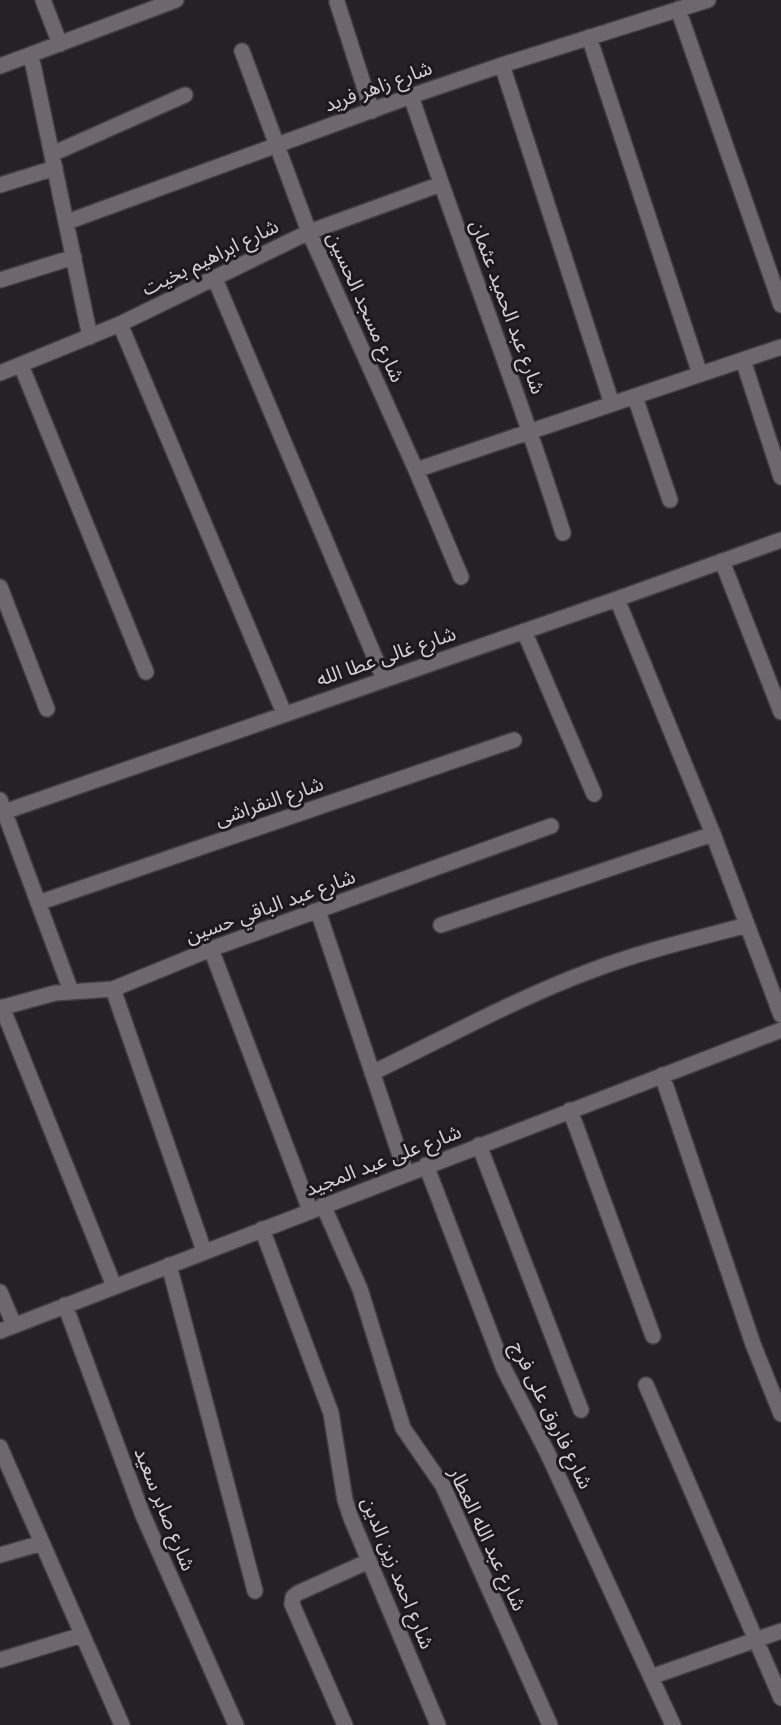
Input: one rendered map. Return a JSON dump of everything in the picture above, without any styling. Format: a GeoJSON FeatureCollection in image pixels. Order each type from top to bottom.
{"type":"FeatureCollection","features":[{"type":"Feature","properties":{"kind":"street"},"geometry":{"type":"LineString","coordinates":[[43,0],[60,44]]}},
{"type":"Feature","properties":{"kind":"street","name":"شارع زاهر فريد"},"geometry":{"type":"LineString","coordinates":[[67,222],[411,96],[708,0]]}},
{"type":"Feature","properties":{"kind":"street"},"geometry":{"type":"LineString","coordinates":[[0,66],[166,2]]}},
{"type":"Feature","properties":{"kind":"street"},"geometry":{"type":"LineString","coordinates":[[337,2],[372,111]]}},
{"type":"Feature","properties":{"kind":"street"},"geometry":{"type":"LineString","coordinates":[[678,9],[781,305]]}},
{"type":"Feature","properties":{"kind":"street"},"geometry":{"type":"LineString","coordinates":[[589,38],[700,374]]}},
{"type":"Feature","properties":{"kind":"street","name":"شارع مسجد الحسين"},"geometry":{"type":"LineString","coordinates":[[242,51],[309,232],[416,470],[461,577]]}},
{"type":"Feature","properties":{"kind":"street"},"geometry":{"type":"LineString","coordinates":[[31,55],[90,337]]}},
{"type":"Feature","properties":{"kind":"street"},"geometry":{"type":"LineString","coordinates":[[502,65],[612,404]]}},
{"type":"Feature","properties":{"kind":"street"},"geometry":{"type":"LineString","coordinates":[[0,185],[54,161],[186,95]]}},
{"type":"Feature","properties":{"kind":"street","name":"شارع عبد الحميد عثمان"},"geometry":{"type":"LineString","coordinates":[[411,96],[531,431],[563,533]]}},
{"type":"Feature","properties":{"kind":"street","name":"شارع ابراهيم بخيت"},"geometry":{"type":"LineString","coordinates":[[0,373],[120,324],[309,232],[441,184]]}},
{"type":"Feature","properties":{"kind":"street"},"geometry":{"type":"LineString","coordinates":[[0,280],[74,257]]}},
{"type":"Feature","properties":{"kind":"street"},"geometry":{"type":"LineString","coordinates":[[215,279],[384,679]]}},
{"type":"Feature","properties":{"kind":"street"},"geometry":{"type":"LineString","coordinates":[[120,324],[284,713]]}},
{"type":"Feature","properties":{"kind":"street"},"geometry":{"type":"LineString","coordinates":[[416,470],[781,347]]}},
{"type":"Feature","properties":{"kind":"street"},"geometry":{"type":"LineString","coordinates":[[743,360],[781,477]]}},
{"type":"Feature","properties":{"kind":"street"},"geometry":{"type":"LineString","coordinates":[[21,365],[146,672]]}},
{"type":"Feature","properties":{"kind":"street"},"geometry":{"type":"LineString","coordinates":[[635,396],[670,500]]}},
{"type":"Feature","properties":{"kind":"street","name":"شارع غالى عطا الله"},"geometry":{"type":"LineString","coordinates":[[2,806],[384,679],[781,540]]}},
{"type":"Feature","properties":{"kind":"street"},"geometry":{"type":"LineString","coordinates":[[722,561],[777,691],[781,712]]}},
{"type":"Feature","properties":{"kind":"street"},"geometry":{"type":"LineString","coordinates":[[0,587],[47,709]]}},
{"type":"Feature","properties":{"kind":"street"},"geometry":{"type":"LineString","coordinates":[[617,599],[713,834],[781,1015]]}},
{"type":"Feature","properties":{"kind":"street"},"geometry":{"type":"LineString","coordinates":[[524,631],[594,794]]}},
{"type":"Feature","properties":{"kind":"street","name":"شارع النقراشى"},"geometry":{"type":"LineString","coordinates":[[38,903],[514,740]]}},
{"type":"Feature","properties":{"kind":"street"},"geometry":{"type":"LineString","coordinates":[[2,806],[71,991]]}},
{"type":"Feature","properties":{"kind":"street","name":"شارع عبد الباقي حسين"},"geometry":{"type":"LineString","coordinates":[[1,1007],[71,991],[113,989],[211,950],[551,826]]}},
{"type":"Feature","properties":{"kind":"street"},"geometry":{"type":"LineString","coordinates":[[441,925],[713,834]]}},
{"type":"Feature","properties":{"kind":"street"},"geometry":{"type":"LineString","coordinates":[[318,911],[406,1173]]}},
{"type":"Feature","properties":{"kind":"street"},"geometry":{"type":"LineString","coordinates":[[372,1073],[541,992],[593,970],[647,952],[747,925]]}},
{"type":"Feature","properties":{"kind":"street","name":"شارع عبد الله العطار"},"geometry":{"type":"LineString","coordinates":[[211,950],[317,1208],[360,1289],[403,1428],[443,1486],[550,1725]]}},
{"type":"Feature","properties":{"kind":"street"},"geometry":{"type":"LineString","coordinates":[[113,989],[204,1251]]}},
{"type":"Feature","properties":{"kind":"street"},"geometry":{"type":"LineString","coordinates":[[1,1007],[114,1286]]}},
{"type":"Feature","properties":{"kind":"street","name":"شارع على عبد المجيد"},"geometry":{"type":"LineString","coordinates":[[7,1328],[781,1030]]}},
{"type":"Feature","properties":{"kind":"street"},"geometry":{"type":"LineString","coordinates":[[662,1075],[753,1344],[781,1414]]}},
{"type":"Feature","properties":{"kind":"street"},"geometry":{"type":"LineString","coordinates":[[570,1110],[653,1336]]}},
{"type":"Feature","properties":{"kind":"street"},"geometry":{"type":"LineString","coordinates":[[479,1145],[580,1410]]}},
{"type":"Feature","properties":{"kind":"street","name":"شارع فاروق على فرج"},"geometry":{"type":"LineString","coordinates":[[426,1165],[504,1369],[547,1452],[673,1725]]}},
{"type":"Feature","properties":{"kind":"street","name":"شارع احمد زين الدين"},"geometry":{"type":"LineString","coordinates":[[261,1229],[331,1413],[345,1500],[438,1725]]}},
{"type":"Feature","properties":{"kind":"street"},"geometry":{"type":"LineString","coordinates":[[169,1265],[255,1591]]}},
{"type":"Feature","properties":{"kind":"street"},"geometry":{"type":"LineString","coordinates":[[0,1292],[7,1328]]}},
{"type":"Feature","properties":{"kind":"street","name":"شارع صابر سعيد"},"geometry":{"type":"LineString","coordinates":[[65,1305],[142,1514],[236,1725]]}},
{"type":"Feature","properties":{"kind":"street"},"geometry":{"type":"LineString","coordinates":[[646,1385],[781,1698]]}},
{"type":"Feature","properties":{"kind":"street"},"geometry":{"type":"LineString","coordinates":[[1,1451],[122,1725]]}},
{"type":"Feature","properties":{"kind":"street"},"geometry":{"type":"LineString","coordinates":[[0,1555],[42,1543]]}},
{"type":"Feature","properties":{"kind":"street"},"geometry":{"type":"LineString","coordinates":[[345,1725],[292,1604],[293,1597],[369,1561]]}},
{"type":"Feature","properties":{"kind":"street"},"geometry":{"type":"LineString","coordinates":[[651,1677],[781,1631]]}},
{"type":"Feature","properties":{"kind":"street"},"geometry":{"type":"LineString","coordinates":[[0,1660],[82,1635]]}}]}
